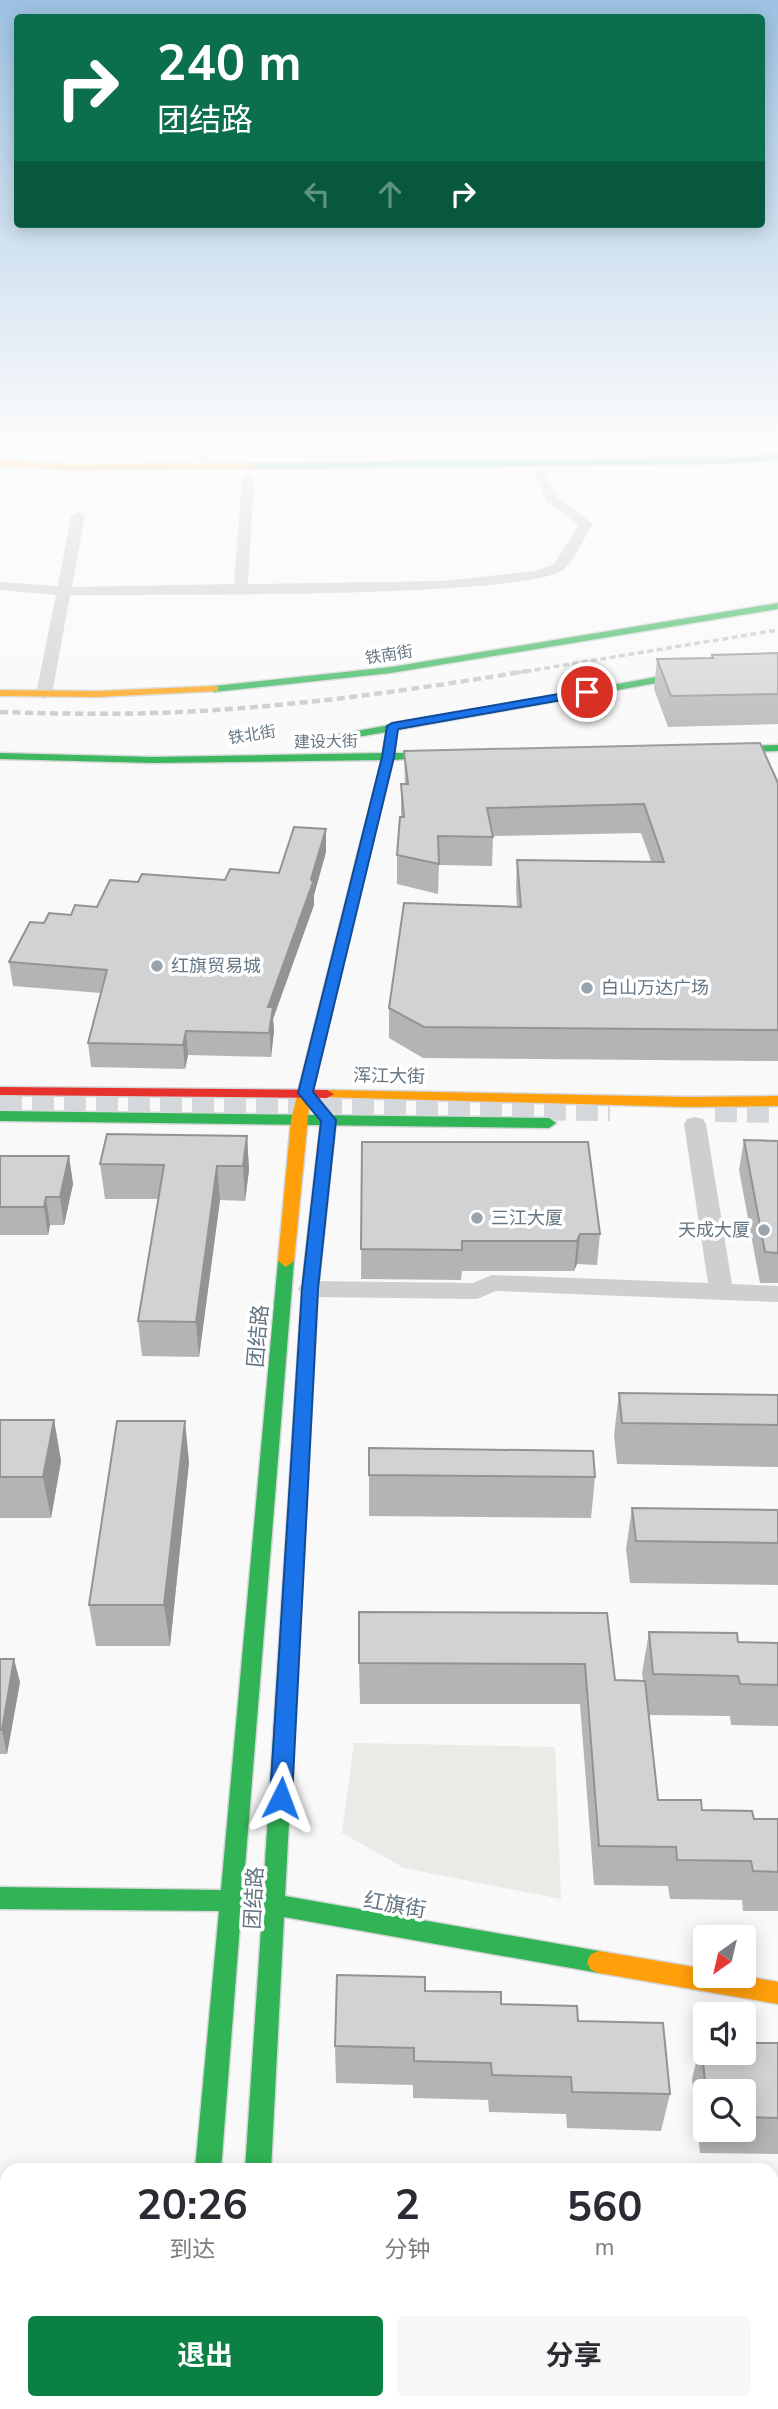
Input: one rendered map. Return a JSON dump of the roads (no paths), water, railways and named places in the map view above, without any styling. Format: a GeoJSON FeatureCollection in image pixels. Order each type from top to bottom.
{"type":"FeatureCollection","features":[{"type":"Feature","properties":{"kind":"main road","name":"铁南街"},"geometry":{"type":"LineString","coordinates":[[0,692],[156,692],[310,682],[433,665],[778,607]]}},
{"type":"Feature","properties":{"kind":"main road","name":"铁北街"},"geometry":{"type":"LineString","coordinates":[[185,761],[270,750],[778,658]]}},
{"type":"Feature","properties":{"kind":"main road","name":"团结路"},"geometry":{"type":"LineString","coordinates":[[209,2163],[298,1120],[388,757],[392,726]]}},
{"type":"Feature","properties":{"kind":"main road"},"geometry":{"type":"LineString","coordinates":[[707,750],[768,752]]}},
{"type":"Feature","properties":{"kind":"main road","name":"建设大街"},"geometry":{"type":"LineString","coordinates":[[0,756],[86,761],[185,761],[428,756]]}},
{"type":"Feature","properties":{"kind":"main road","name":"浑江大街"},"geometry":{"type":"LineString","coordinates":[[0,1091],[305,1093],[687,1102],[778,1101]]}},
{"type":"Feature","properties":{"kind":"main road"},"geometry":{"type":"LineString","coordinates":[[305,1093],[329,1120]]}},
{"type":"Feature","properties":{"kind":"main road"},"geometry":{"type":"LineString","coordinates":[[0,1116],[559,1123]]}},
{"type":"Feature","properties":{"kind":"main road","name":"团结路"},"geometry":{"type":"LineString","coordinates":[[258,2163],[310,1289],[329,1120]]}},
{"type":"Feature","properties":{"kind":"main road","name":"红旗街"},"geometry":{"type":"LineString","coordinates":[[0,1898],[232,1901],[275,1905],[778,1993]]}},
{"type":"Feature","properties":{"kind":"street"},"geometry":{"type":"LineString","coordinates":[[44,694],[71,553]]}},
{"type":"Feature","properties":{"kind":"street"},"geometry":{"type":"LineString","coordinates":[[241,588],[243,553]]}},
{"type":"Feature","properties":{"kind":"street"},"geometry":{"type":"LineString","coordinates":[[0,586],[63,591],[443,585],[538,575],[559,567],[568,553]]}},
{"type":"Feature","properties":{"kind":"street"},"geometry":{"type":"LineString","coordinates":[[695,1124],[721,1292]]}},
{"type":"Feature","properties":{"kind":"street"},"geometry":{"type":"LineString","coordinates":[[310,1289],[477,1291],[492,1283],[778,1294]]}},
{"type":"Feature","properties":{"kind":"tunnel"},"geometry":{"type":"LineString","coordinates":[[0,1105],[610,1110]]}},
{"type":"Feature","properties":{"kind":"tunnel"},"geometry":{"type":"LineString","coordinates":[[715,1111],[778,1112]]}},
{"type":"Feature","properties":{"kind":"railway"},"geometry":{"type":"LineString","coordinates":[[516,673],[778,630]]}},
{"type":"Feature","properties":{"kind":"railway"},"geometry":{"type":"LineString","coordinates":[[0,712],[124,714],[280,705],[363,696],[527,671]]}},
{"type":"Feature","properties":{"kind":"place","name":"红旗贸易城"},"geometry":{"type":"Point","coordinates":[157,966]}},
{"type":"Feature","properties":{"kind":"place","name":"白山万达广场"},"geometry":{"type":"Point","coordinates":[587,988]}},
{"type":"Feature","properties":{"kind":"place","name":"三江大厦"},"geometry":{"type":"Point","coordinates":[477,1218]}},
{"type":"Feature","properties":{"kind":"place","name":"天成大厦"},"geometry":{"type":"Point","coordinates":[764,1230]}}]}
